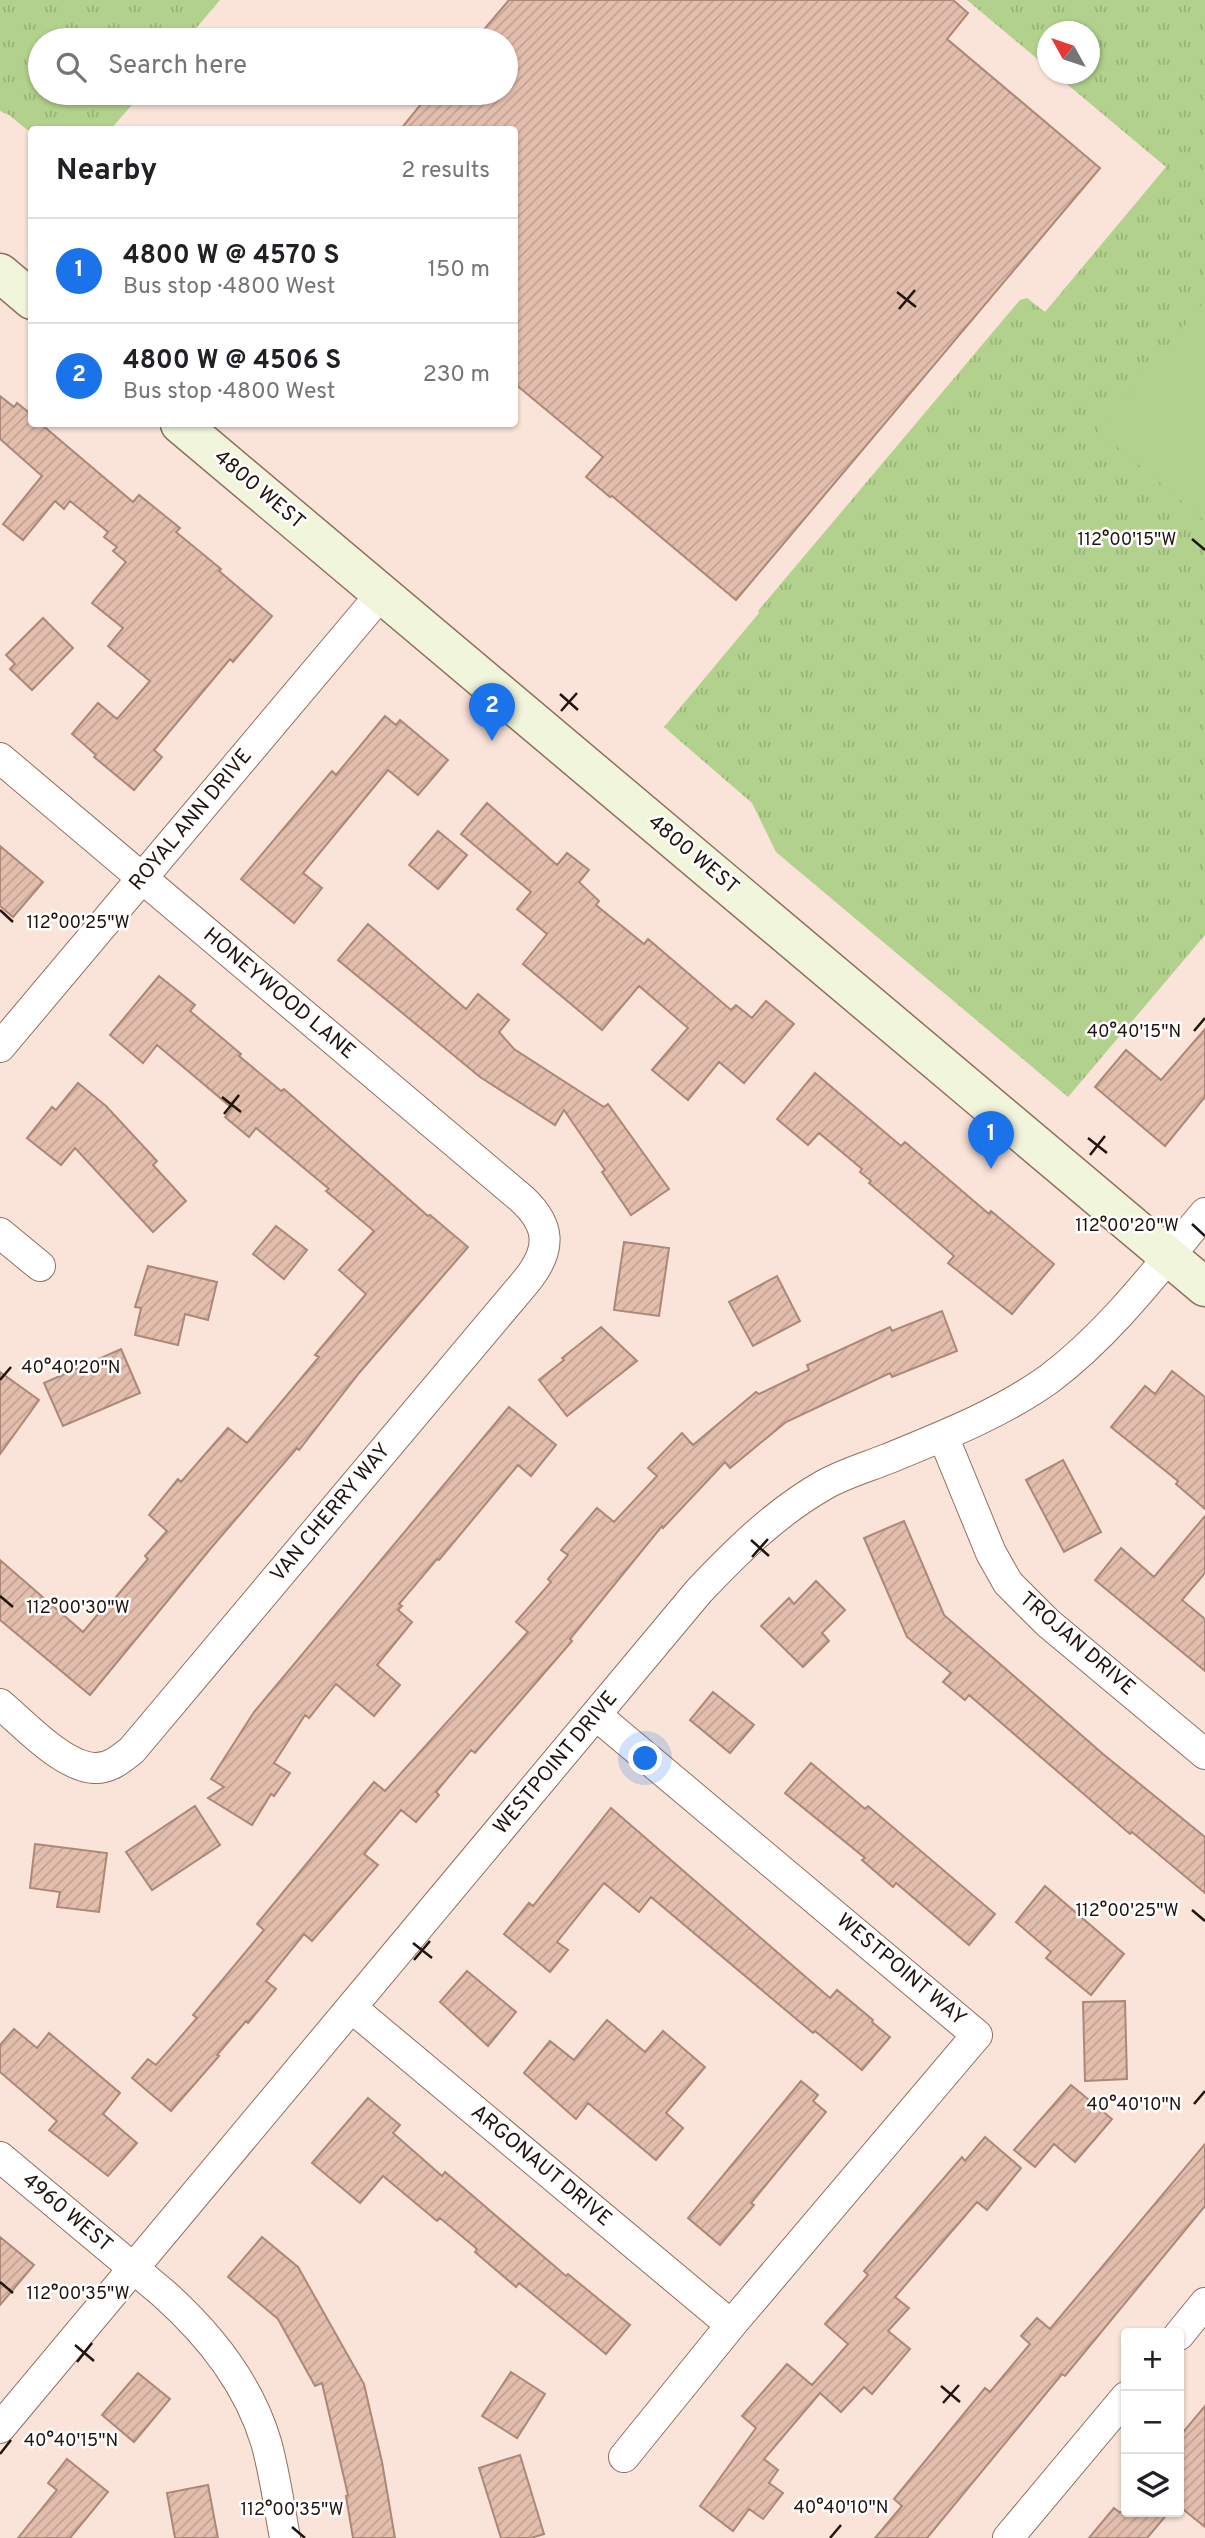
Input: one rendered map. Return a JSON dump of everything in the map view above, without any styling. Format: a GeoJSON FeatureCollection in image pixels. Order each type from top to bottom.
{"type":"FeatureCollection","features":[{"type":"Feature","properties":{"kind":"main road"},"geometry":{"type":"LineString","coordinates":[[0,273],[28,297]]}},
{"type":"Feature","properties":{"kind":"main road","name":"4800 WEST"},"geometry":{"type":"LineString","coordinates":[[184,427],[1205,1287]]}},
{"type":"Feature","properties":{"kind":"street","name":"ROYAL ANN DRIVE"},"geometry":{"type":"LineString","coordinates":[[0,1047],[382,593]]}},
{"type":"Feature","properties":{"kind":"street","name":"HONEYWOOD LANE"},"geometry":{"type":"LineString","coordinates":[[0,758],[522,1199],[537,1216],[545,1238]]}},
{"type":"Feature","properties":{"kind":"street","name":"WESTPOINT DRIVE"},"geometry":{"type":"LineString","coordinates":[[0,2428],[699,1591],[749,1538],[788,1507],[826,1484],[1001,1409],[1049,1379],[1101,1333],[1205,1213]]}},
{"type":"Feature","properties":{"kind":"street"},"geometry":{"type":"LineString","coordinates":[[0,1233],[40,1266]]}},
{"type":"Feature","properties":{"kind":"street","name":"VAN CHERRY WAY"},"geometry":{"type":"LineString","coordinates":[[0,1704],[57,1752],[81,1766],[95,1769],[121,1760],[141,1740],[528,1279],[541,1260],[545,1238]]}},
{"type":"Feature","properties":{"kind":"street","name":"TROJAN DRIVE"},"geometry":{"type":"LineString","coordinates":[[943,1436],[990,1553],[1008,1583],[1041,1616],[1205,1754]]}},
{"type":"Feature","properties":{"kind":"street","name":"WESTPOINT WAY"},"geometry":{"type":"LineString","coordinates":[[596,1715],[977,2035],[731,2325]]}},
{"type":"Feature","properties":{"kind":"street","name":"ARGONAUT DRIVE"},"geometry":{"type":"LineString","coordinates":[[352,2008],[731,2325]]}},
{"type":"Feature","properties":{"kind":"street","name":"4960 WEST"},"geometry":{"type":"LineString","coordinates":[[0,2157],[183,2311],[219,2351],[248,2396],[269,2454],[285,2538]]}},
{"type":"Feature","properties":{"kind":"street"},"geometry":{"type":"LineString","coordinates":[[1184,2328],[1205,2303]]}},
{"type":"Feature","properties":{"kind":"street"},"geometry":{"type":"LineString","coordinates":[[624,2457],[731,2325]]}},
{"type":"Feature","properties":{"kind":"street"},"geometry":{"type":"LineString","coordinates":[[1008,2538],[1121,2403]]}},
{"type":"Feature","properties":{"kind":"green space"},"geometry":{"type":"Polygon","coordinates":[[[0,0],[220,0],[196,28],[28,28],[28,105],[132,105],[114,126],[28,126],[28,131],[0,111],[0,0]]]}},
{"type":"Feature","properties":{"kind":"green space"},"geometry":{"type":"Polygon","coordinates":[[[967,0],[1205,0],[1205,935],[1068,1097],[776,852],[752,803],[664,727],[1020,300],[1027,298],[1045,312],[1166,167],[1067,84],[1100,84],[1100,21],[1037,21],[1037,59],[967,0]]]}},
{"type":"Feature","properties":{"kind":"green space"},"geometry":{"type":"Polygon","coordinates":[[[1205,301],[1205,521],[1097,430],[1205,301]]]}},
{"type":"Feature","properties":{"kind":"building"},"geometry":{"type":"Polygon","coordinates":[[[509,0],[953,0],[968,13],[947,39],[1100,168],[736,600],[586,477],[603,457],[518,386],[518,126],[403,126],[420,105],[518,105],[518,28],[485,28],[509,0]]]}},
{"type":"Feature","properties":{"kind":"building"},"geometry":{"type":"Polygon","coordinates":[[[0,396],[14,407],[17,403],[28,412],[28,427],[45,427],[133,502],[139,495],[180,528],[176,532],[272,616],[233,662],[230,659],[154,750],[162,757],[134,790],[94,757],[96,755],[72,734],[98,703],[117,719],[150,681],[108,646],[123,628],[92,603],[126,562],[113,551],[117,547],[104,537],[108,532],[70,501],[64,509],[55,501],[23,540],[3,524],[42,476],[0,439],[0,396]]]}},
{"type":"Feature","properties":{"kind":"building"},"geometry":{"type":"Polygon","coordinates":[[[43,618],[73,648],[32,690],[10,669],[15,664],[6,655],[43,618]]]}},
{"type":"Feature","properties":{"kind":"building"},"geometry":{"type":"Polygon","coordinates":[[[385,716],[396,725],[400,720],[448,760],[418,795],[388,770],[303,873],[322,888],[294,923],[241,879],[332,771],[336,775],[385,716]]]}},
{"type":"Feature","properties":{"kind":"building"},"geometry":{"type":"Polygon","coordinates":[[[487,803],[557,865],[567,853],[589,870],[579,882],[599,901],[596,905],[644,944],[648,939],[731,1010],[736,1005],[752,1018],[766,1001],[794,1024],[744,1083],[719,1062],[688,1100],[652,1070],[688,1028],[639,986],[602,1030],[523,964],[547,934],[517,909],[531,892],[461,834],[487,803]]]}},
{"type":"Feature","properties":{"kind":"building"},"geometry":{"type":"Polygon","coordinates":[[[438,831],[467,855],[438,889],[409,865],[438,831]]]}},
{"type":"Feature","properties":{"kind":"building"},"geometry":{"type":"Polygon","coordinates":[[[0,846],[43,882],[13,917],[0,906],[0,846]]]}},
{"type":"Feature","properties":{"kind":"building"},"geometry":{"type":"Polygon","coordinates":[[[368,924],[466,1009],[478,994],[509,1020],[499,1032],[514,1049],[604,1107],[608,1104],[669,1189],[631,1215],[602,1172],[605,1170],[564,1110],[555,1125],[480,1077],[338,960],[368,924]]]}},
{"type":"Feature","properties":{"kind":"building"},"geometry":{"type":"Polygon","coordinates":[[[159,976],[195,1005],[190,1011],[241,1054],[239,1056],[281,1091],[284,1089],[428,1216],[468,1247],[359,1373],[299,1450],[297,1448],[211,1548],[90,1695],[0,1620],[0,1560],[83,1632],[99,1613],[101,1615],[148,1559],[145,1556],[167,1531],[149,1515],[178,1479],[181,1482],[228,1428],[247,1443],[319,1357],[315,1355],[366,1294],[339,1270],[374,1231],[256,1128],[249,1137],[225,1117],[232,1108],[157,1045],[143,1063],[110,1035],[159,976]]]}},
{"type":"Feature","properties":{"kind":"building"},"geometry":{"type":"Polygon","coordinates":[[[1205,1029],[1205,1097],[1165,1146],[1095,1087],[1126,1050],[1161,1080],[1205,1029]]]}},
{"type":"Feature","properties":{"kind":"building"},"geometry":{"type":"Polygon","coordinates":[[[815,1073],[901,1146],[905,1142],[989,1214],[991,1211],[1054,1264],[1012,1314],[948,1263],[954,1256],[869,1183],[871,1181],[860,1172],[862,1169],[819,1133],[808,1145],[777,1119],[815,1073]]]}},
{"type":"Feature","properties":{"kind":"building"},"geometry":{"type":"Polygon","coordinates":[[[78,1083],[106,1106],[157,1161],[153,1165],[186,1201],[153,1232],[75,1148],[61,1165],[27,1138],[52,1107],[56,1110],[78,1083]]]}},
{"type":"Feature","properties":{"kind":"building"},"geometry":{"type":"Polygon","coordinates":[[[276,1226],[307,1250],[284,1279],[253,1254],[276,1226]]]}},
{"type":"Feature","properties":{"kind":"building"},"geometry":{"type":"Polygon","coordinates":[[[624,1242],[669,1248],[659,1316],[614,1310],[624,1242]]]}},
{"type":"Feature","properties":{"kind":"building"},"geometry":{"type":"Polygon","coordinates":[[[148,1266],[217,1282],[208,1320],[185,1314],[178,1345],[135,1335],[141,1308],[135,1307],[148,1266]]]}},
{"type":"Feature","properties":{"kind":"building"},"geometry":{"type":"Polygon","coordinates":[[[777,1276],[800,1321],[753,1346],[729,1302],[777,1276]]]}},
{"type":"Feature","properties":{"kind":"building"},"geometry":{"type":"Polygon","coordinates":[[[942,1311],[957,1351],[892,1377],[890,1373],[786,1422],[730,1468],[725,1462],[663,1528],[662,1526],[570,1639],[572,1641],[475,1753],[471,1750],[436,1792],[439,1795],[416,1822],[401,1810],[364,1854],[378,1865],[312,1941],[304,1934],[266,1981],[276,1989],[171,2111],[132,2078],[148,2059],[156,2065],[197,2018],[193,2015],[264,1930],[257,1924],[374,1782],[385,1791],[528,1632],[516,1622],[551,1582],[548,1579],[568,1555],[561,1550],[597,1508],[614,1522],[657,1476],[648,1468],[682,1433],[693,1445],[756,1392],[759,1394],[809,1370],[807,1365],[890,1327],[892,1331],[942,1311]]]}},
{"type":"Feature","properties":{"kind":"building"},"geometry":{"type":"Polygon","coordinates":[[[601,1327],[637,1361],[567,1416],[539,1380],[601,1327]]]}},
{"type":"Feature","properties":{"kind":"building"},"geometry":{"type":"Polygon","coordinates":[[[121,1349],[140,1393],[63,1426],[44,1383],[121,1349]]]}},
{"type":"Feature","properties":{"kind":"building"},"geometry":{"type":"Polygon","coordinates":[[[1172,1371],[1205,1397],[1205,1509],[1176,1484],[1178,1481],[1111,1427],[1145,1386],[1155,1394],[1172,1371]]]}},
{"type":"Feature","properties":{"kind":"building"},"geometry":{"type":"Polygon","coordinates":[[[0,1372],[39,1400],[0,1454],[0,1372]]]}},
{"type":"Feature","properties":{"kind":"building"},"geometry":{"type":"Polygon","coordinates":[[[509,1407],[556,1445],[531,1476],[518,1465],[399,1604],[402,1606],[398,1610],[412,1622],[377,1665],[400,1685],[374,1716],[336,1684],[309,1718],[305,1715],[274,1763],[290,1773],[274,1796],[271,1794],[252,1825],[208,1798],[224,1787],[211,1779],[254,1712],[509,1407]]]}},
{"type":"Feature","properties":{"kind":"building"},"geometry":{"type":"Polygon","coordinates":[[[1063,1460],[1101,1532],[1064,1552],[1026,1480],[1063,1460]]]}},
{"type":"Feature","properties":{"kind":"building"},"geometry":{"type":"Polygon","coordinates":[[[1205,1516],[1205,1573],[1182,1600],[1205,1619],[1205,1671],[1095,1580],[1121,1548],[1154,1577],[1205,1516]]]}},
{"type":"Feature","properties":{"kind":"building"},"geometry":{"type":"Polygon","coordinates":[[[904,1521],[944,1615],[1103,1754],[1205,1837],[1205,1893],[1132,1832],[1130,1834],[969,1695],[965,1700],[943,1682],[951,1673],[907,1637],[864,1538],[904,1521]]]}},
{"type":"Feature","properties":{"kind":"building"},"geometry":{"type":"Polygon","coordinates":[[[816,1581],[845,1610],[822,1633],[829,1641],[803,1667],[761,1626],[789,1598],[794,1604],[816,1581]]]}},
{"type":"Feature","properties":{"kind":"building"},"geometry":{"type":"Polygon","coordinates":[[[713,1692],[754,1725],[730,1753],[690,1720],[713,1692]]]}},
{"type":"Feature","properties":{"kind":"building"},"geometry":{"type":"Polygon","coordinates":[[[811,1763],[865,1809],[868,1806],[995,1914],[969,1945],[896,1883],[893,1887],[862,1860],[865,1858],[785,1793],[811,1763]]]}},
{"type":"Feature","properties":{"kind":"building"},"geometry":{"type":"Polygon","coordinates":[[[195,1806],[220,1845],[152,1890],[126,1852],[195,1806]]]}},
{"type":"Feature","properties":{"kind":"building"},"geometry":{"type":"Polygon","coordinates":[[[611,1808],[830,1998],[837,1990],[890,2037],[862,2070],[815,2031],[813,2033],[651,1897],[639,1912],[604,1883],[557,1942],[568,1950],[550,1972],[504,1934],[529,1903],[533,1906],[611,1808]]]}},
{"type":"Feature","properties":{"kind":"building"},"geometry":{"type":"Polygon","coordinates":[[[35,1844],[107,1853],[99,1912],[57,1907],[60,1892],[30,1888],[35,1844]]]}},
{"type":"Feature","properties":{"kind":"building"},"geometry":{"type":"Polygon","coordinates":[[[1045,1886],[1124,1954],[1091,1995],[1046,1958],[1051,1952],[1016,1922],[1045,1886]]]}},
{"type":"Feature","properties":{"kind":"building"},"geometry":{"type":"Polygon","coordinates":[[[467,1971],[516,2012],[488,2046],[440,2002],[467,1971]]]}},
{"type":"Feature","properties":{"kind":"building"},"geometry":{"type":"Polygon","coordinates":[[[1125,2001],[1127,2079],[1085,2081],[1083,2002],[1125,2001]]]}},
{"type":"Feature","properties":{"kind":"building"},"geometry":{"type":"Polygon","coordinates":[[[607,2020],[645,2052],[663,2031],[705,2067],[666,2113],[683,2128],[656,2160],[588,2103],[576,2119],[524,2073],[550,2041],[574,2060],[607,2020]]]}},
{"type":"Feature","properties":{"kind":"building"},"geometry":{"type":"Polygon","coordinates":[[[14,2029],[37,2048],[49,2033],[120,2093],[103,2114],[137,2143],[108,2176],[49,2130],[57,2121],[0,2072],[0,2045],[14,2029]]]}},
{"type":"Feature","properties":{"kind":"building"},"geometry":{"type":"Polygon","coordinates":[[[801,2081],[818,2095],[813,2101],[826,2112],[720,2245],[688,2218],[801,2081]]]}},
{"type":"Feature","properties":{"kind":"building"},"geometry":{"type":"Polygon","coordinates":[[[1071,2085],[1112,2119],[1075,2162],[1054,2144],[1035,2167],[1014,2150],[1071,2085]]]}},
{"type":"Feature","properties":{"kind":"building"},"geometry":{"type":"Polygon","coordinates":[[[368,2098],[400,2125],[393,2133],[442,2176],[445,2172],[566,2276],[568,2274],[630,2325],[606,2354],[519,2283],[516,2287],[440,2218],[437,2221],[383,2176],[360,2203],[312,2163],[368,2098]]]}},
{"type":"Feature","properties":{"kind":"building"},"geometry":{"type":"Polygon","coordinates":[[[985,2137],[1021,2168],[987,2210],[977,2202],[895,2297],[909,2308],[888,2331],[910,2349],[872,2394],[864,2387],[841,2412],[820,2393],[764,2459],[778,2470],[769,2483],[783,2493],[763,2519],[749,2509],[733,2531],[700,2506],[756,2428],[742,2416],[787,2364],[812,2385],[848,2344],[825,2324],[868,2275],[864,2271],[962,2157],[965,2161],[985,2137]]]}},
{"type":"Feature","properties":{"kind":"building"},"geometry":{"type":"Polygon","coordinates":[[[1205,2144],[1205,2206],[1065,2376],[1062,2374],[927,2538],[875,2538],[902,2506],[894,2499],[985,2388],[990,2392],[1030,2344],[1021,2336],[1037,2318],[1050,2329],[1205,2144]]]}},
{"type":"Feature","properties":{"kind":"building"},"geometry":{"type":"Polygon","coordinates":[[[0,2237],[34,2265],[0,2305],[0,2237]]]}},
{"type":"Feature","properties":{"kind":"building"},"geometry":{"type":"Polygon","coordinates":[[[262,2237],[298,2267],[364,2384],[382,2462],[395,2538],[353,2538],[346,2496],[348,2495],[322,2383],[315,2386],[278,2319],[228,2277],[262,2237]]]}},
{"type":"Feature","properties":{"kind":"building"},"geometry":{"type":"Polygon","coordinates":[[[511,2372],[545,2394],[517,2438],[482,2416],[511,2372]]]}},
{"type":"Feature","properties":{"kind":"building"},"geometry":{"type":"Polygon","coordinates":[[[138,2373],[170,2399],[134,2442],[102,2415],[138,2373]]]}},
{"type":"Feature","properties":{"kind":"building"},"geometry":{"type":"Polygon","coordinates":[[[1205,2406],[1205,2527],[1184,2510],[1184,2431],[1205,2406]]]}},
{"type":"Feature","properties":{"kind":"building"},"geometry":{"type":"Polygon","coordinates":[[[520,2455],[544,2534],[531,2538],[501,2538],[479,2468],[520,2455]]]}},
{"type":"Feature","properties":{"kind":"building"},"geometry":{"type":"Polygon","coordinates":[[[67,2459],[108,2492],[70,2538],[18,2538],[57,2490],[48,2483],[67,2459]]]}},
{"type":"Feature","properties":{"kind":"building"},"geometry":{"type":"Polygon","coordinates":[[[208,2485],[218,2538],[175,2538],[167,2493],[208,2485]]]}},
{"type":"Feature","properties":{"kind":"building"},"geometry":{"type":"Polygon","coordinates":[[[1114,2508],[1121,2512],[1121,2517],[1165,2517],[1147,2538],[1089,2538],[1114,2508]]]}},
{"type":"Feature","properties":{"kind":"place","name":"4800 W @ 4506 S"},"geometry":{"type":"Point","coordinates":[492,741]}},
{"type":"Feature","properties":{"kind":"place","name":"4800 W @ 4570 S"},"geometry":{"type":"Point","coordinates":[991,1169]}}]}
